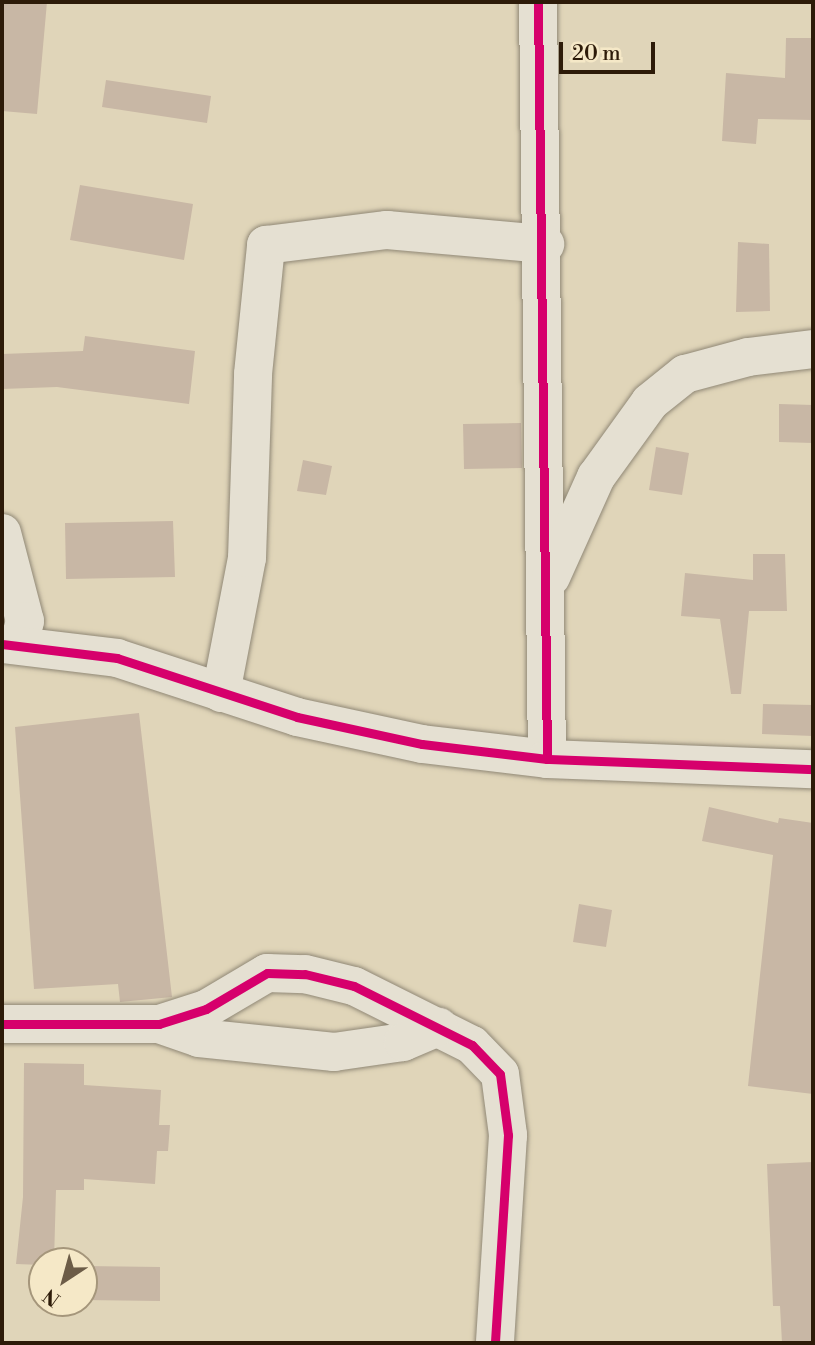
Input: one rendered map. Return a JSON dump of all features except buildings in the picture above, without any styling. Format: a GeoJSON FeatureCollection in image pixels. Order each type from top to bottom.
{"type":"FeatureCollection","features":[{"type":"Feature","properties":{"kind":"street"},"geometry":{"type":"LineString","coordinates":[[538,2],[545,244],[547,760]]}},
{"type":"Feature","properties":{"kind":"street"},"geometry":{"type":"LineString","coordinates":[[221,693],[247,558],[253,374],[266,245],[387,230],[545,244]]}},
{"type":"Feature","properties":{"kind":"street"},"geometry":{"type":"LineString","coordinates":[[546,589],[596,477],[650,402],[685,374],[748,357],[813,349]]}},
{"type":"Feature","properties":{"kind":"street"},"geometry":{"type":"LineString","coordinates":[[2,533],[24,621],[11,643],[117,658],[221,693],[422,744],[547,760],[813,769]]}},
{"type":"Feature","properties":{"kind":"street"},"geometry":{"type":"LineString","coordinates":[[2,1024],[159,1024],[206,1009],[267,973],[305,974],[354,986],[472,1045],[499,1074],[508,1135],[495,1343]]}},
{"type":"Feature","properties":{"kind":"street"},"geometry":{"type":"LineString","coordinates":[[159,1024],[199,1038],[334,1052],[403,1042],[439,1027]]}},
{"type":"Feature","properties":{"kind":"cycle path"},"geometry":{"type":"LineString","coordinates":[[538,2],[547,759]]}},
{"type":"Feature","properties":{"kind":"cycle path"},"geometry":{"type":"LineString","coordinates":[[2,644],[117,658],[297,717],[422,744],[547,759],[813,769]]}},
{"type":"Feature","properties":{"kind":"cycle path"},"geometry":{"type":"LineString","coordinates":[[2,1024],[159,1024],[206,1009],[267,973],[305,974],[354,986],[472,1045],[500,1074],[508,1135],[495,1343]]}}]}
